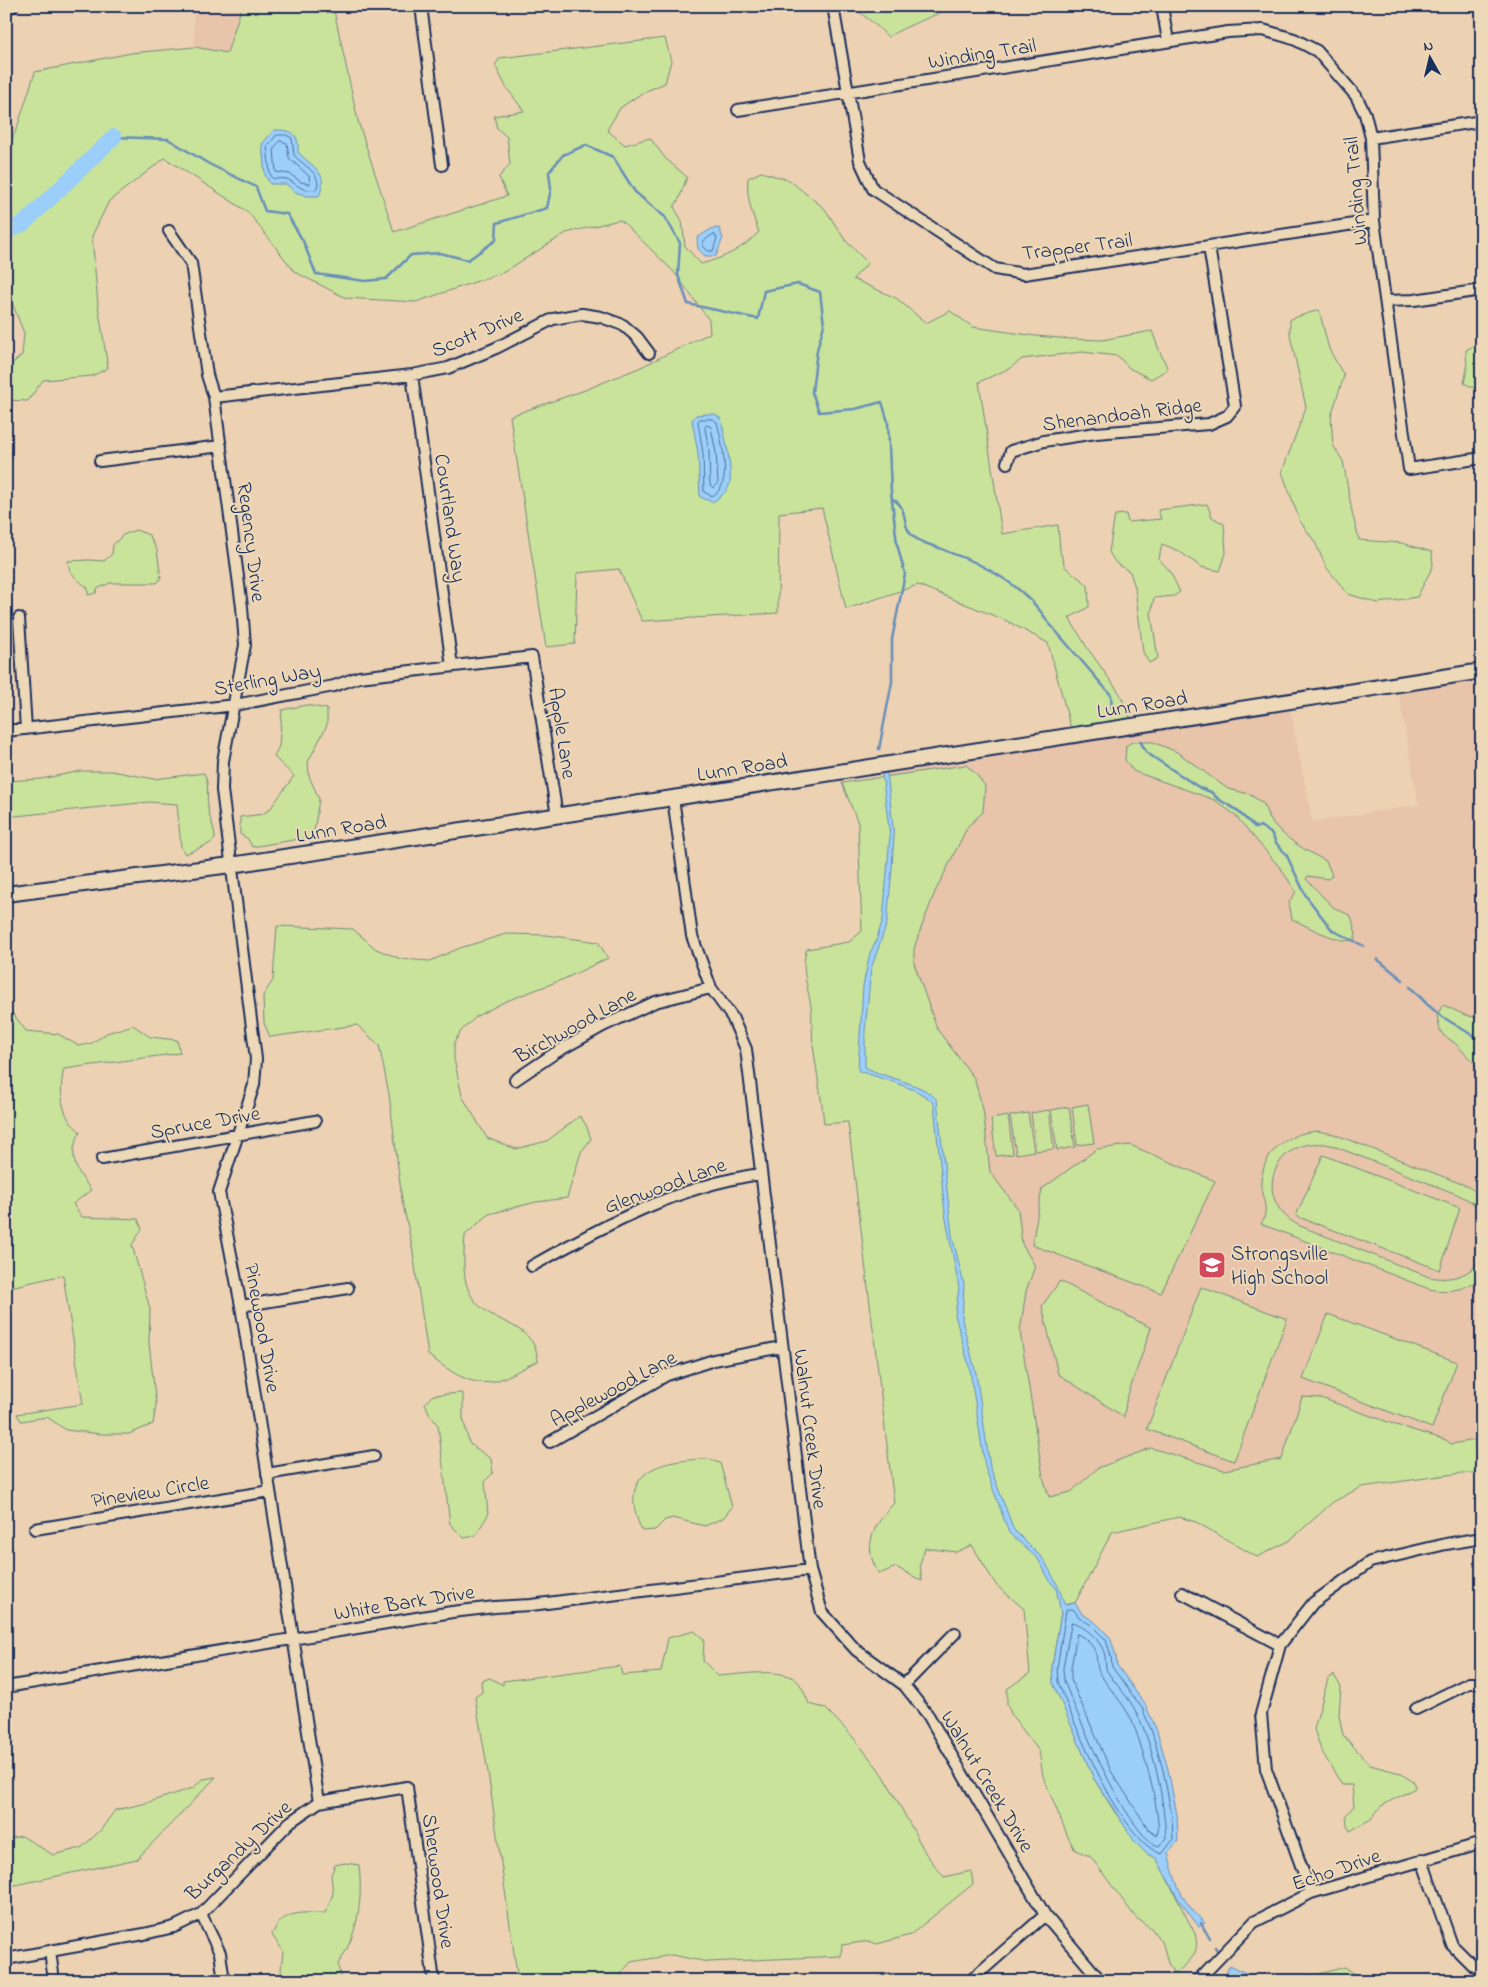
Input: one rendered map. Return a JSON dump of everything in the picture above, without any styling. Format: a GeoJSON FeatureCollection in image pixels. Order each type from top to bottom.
{"type":"FeatureCollection","features":[{"type":"Feature","properties":{"kind":"street"},"geometry":{"type":"LineString","coordinates":[[6,9],[13,6]]}},
{"type":"Feature","properties":{"kind":"street"},"geometry":{"type":"LineString","coordinates":[[421,6],[442,165]]}},
{"type":"Feature","properties":{"kind":"street","name":"Trapper Trail"},"geometry":{"type":"LineString","coordinates":[[833,6],[860,161],[874,189],[994,269],[1024,274],[1374,221]]}},
{"type":"Feature","properties":{"kind":"street"},"geometry":{"type":"LineString","coordinates":[[1162,6],[1168,41]]}},
{"type":"Feature","properties":{"kind":"street","name":"Winding Trail"},"geometry":{"type":"LineString","coordinates":[[738,110],[1228,32],[1263,30],[1294,39],[1316,51],[1356,96],[1371,138],[1374,221],[1387,301],[1409,469],[1482,458]]}},
{"type":"Feature","properties":{"kind":"street"},"geometry":{"type":"LineString","coordinates":[[1371,138],[1482,121]]}},
{"type":"Feature","properties":{"kind":"street","name":"Regency Drive"},"geometry":{"type":"LineString","coordinates":[[169,231],[191,262],[207,375],[214,398],[221,446],[245,644],[223,761],[222,790],[231,865]]}},
{"type":"Feature","properties":{"kind":"street","name":"Shenandoah Ridge"},"geometry":{"type":"LineString","coordinates":[[1007,463],[1012,451],[1044,441],[1096,433],[1210,424],[1227,416],[1234,406],[1210,247]]}},
{"type":"Feature","properties":{"kind":"street"},"geometry":{"type":"LineString","coordinates":[[1387,301],[1414,300],[1482,290]]}},
{"type":"Feature","properties":{"kind":"street","name":"Scott Drive"},"geometry":{"type":"LineString","coordinates":[[214,398],[412,375],[448,368],[496,348],[553,319],[582,314],[601,317],[623,325],[637,337],[648,353]]}},
{"type":"Feature","properties":{"kind":"street","name":"Courtland Way"},"geometry":{"type":"LineString","coordinates":[[412,375],[452,666]]}},
{"type":"Feature","properties":{"kind":"street"},"geometry":{"type":"LineString","coordinates":[[100,461],[221,446]]}},
{"type":"Feature","properties":{"kind":"street"},"geometry":{"type":"LineString","coordinates":[[19,618],[26,729]]}},
{"type":"Feature","properties":{"kind":"street","name":"Sterling Way"},"geometry":{"type":"LineString","coordinates":[[6,731],[235,705],[334,686],[359,677],[532,657]]}},
{"type":"Feature","properties":{"kind":"street","name":"Apple Lane"},"geometry":{"type":"LineString","coordinates":[[532,657],[557,816]]}},
{"type":"Feature","properties":{"kind":"street","name":"Lunn Road"},"geometry":{"type":"LineString","coordinates":[[6,894],[231,865],[557,816],[1482,671]]}},
{"type":"Feature","properties":{"kind":"street","name":"Walnut Creek Drive"},"geometry":{"type":"LineString","coordinates":[[673,798],[692,936],[711,988],[732,1017],[746,1049],[810,1570],[822,1612],[856,1650],[904,1685],[928,1715],[1045,1915],[1101,1981]]}},
{"type":"Feature","properties":{"kind":"street","name":"Pinewood Drive"},"geometry":{"type":"LineString","coordinates":[[231,865],[256,1059],[254,1085],[219,1192],[241,1306],[320,1802]]}},
{"type":"Feature","properties":{"kind":"street","name":"Birchwood Lane"},"geometry":{"type":"LineString","coordinates":[[515,1080],[555,1053],[604,1026],[655,1002],[711,988]]}},
{"type":"Feature","properties":{"kind":"street","name":"Spruce Drive"},"geometry":{"type":"LineString","coordinates":[[102,1159],[315,1121]]}},
{"type":"Feature","properties":{"kind":"street","name":"Glenwood Lane"},"geometry":{"type":"LineString","coordinates":[[532,1266],[584,1236],[632,1212],[703,1188],[760,1174]]}},
{"type":"Feature","properties":{"kind":"street"},"geometry":{"type":"LineString","coordinates":[[241,1306],[348,1288]]}},
{"type":"Feature","properties":{"kind":"street","name":"Applewood Lane"},"geometry":{"type":"LineString","coordinates":[[550,1442],[667,1375],[714,1360],[782,1347]]}},
{"type":"Feature","properties":{"kind":"street"},"geometry":{"type":"LineString","coordinates":[[267,1474],[374,1456]]}},
{"type":"Feature","properties":{"kind":"street","name":"Pineview Circle"},"geometry":{"type":"LineString","coordinates":[[36,1529],[270,1491]]}},
{"type":"Feature","properties":{"kind":"street"},"geometry":{"type":"LineString","coordinates":[[1312,1893],[1266,1769],[1261,1714],[1280,1645],[1313,1603],[1370,1562],[1446,1544],[1482,1538]]}},
{"type":"Feature","properties":{"kind":"street","name":"White Bark Drive"},"geometry":{"type":"LineString","coordinates":[[6,1687],[452,1612],[541,1604],[810,1570]]}},
{"type":"Feature","properties":{"kind":"street"},"geometry":{"type":"LineString","coordinates":[[1182,1593],[1280,1645]]}},
{"type":"Feature","properties":{"kind":"street"},"geometry":{"type":"LineString","coordinates":[[904,1685],[955,1633]]}},
{"type":"Feature","properties":{"kind":"street"},"geometry":{"type":"LineString","coordinates":[[1416,1709],[1469,1683],[1482,1683]]}},
{"type":"Feature","properties":{"kind":"street","name":"Burgandy Drive"},"geometry":{"type":"LineString","coordinates":[[6,1959],[174,1927],[201,1914],[290,1822],[320,1802],[407,1787]]}},
{"type":"Feature","properties":{"kind":"street","name":"Sherwood Drive"},"geometry":{"type":"LineString","coordinates":[[407,1787],[434,1981]]}},
{"type":"Feature","properties":{"kind":"street","name":"Echo Drive"},"geometry":{"type":"LineString","coordinates":[[1197,1981],[1254,1922],[1312,1893],[1482,1843]]}},
{"type":"Feature","properties":{"kind":"street"},"geometry":{"type":"LineString","coordinates":[[1422,1860],[1452,1945],[1482,1972]]}},
{"type":"Feature","properties":{"kind":"street"},"geometry":{"type":"LineString","coordinates":[[201,1914],[220,1953],[224,1981]]}},
{"type":"Feature","properties":{"kind":"street"},"geometry":{"type":"LineString","coordinates":[[970,1981],[1045,1915]]}},
{"type":"Feature","properties":{"kind":"street"},"geometry":{"type":"LineString","coordinates":[[50,1951],[54,1981]]}},
{"type":"Feature","properties":{"kind":"shaded area"},"geometry":{"type":"Polygon","coordinates":[[[193,6],[242,6],[227,53],[195,47],[193,6]]]}},
{"type":"Feature","properties":{"kind":"shaded area","name":"Strongsville High School"},"geometry":{"type":"Polygon","coordinates":[[[1482,678],[1482,1439],[971,1517],[882,773],[1290,708],[1312,822],[1419,805],[1398,690],[1482,678]]]}},
{"type":"Feature","properties":{"kind":"green space"},"geometry":{"type":"Polygon","coordinates":[[[242,6],[333,6],[358,121],[394,232],[507,196],[499,177],[510,164],[507,137],[497,128],[494,116],[524,111],[506,87],[495,65],[500,58],[665,38],[671,61],[665,83],[642,93],[620,108],[607,130],[625,145],[650,138],[665,158],[687,177],[674,207],[682,221],[685,246],[701,264],[733,252],[746,244],[759,232],[750,205],[748,178],[761,172],[789,180],[825,209],[845,240],[868,263],[853,279],[896,298],[926,323],[950,311],[973,327],[1036,336],[1102,340],[1152,331],[1168,369],[1151,379],[1129,368],[1118,356],[1082,352],[1022,359],[1010,368],[979,382],[1002,534],[1058,525],[1060,551],[1065,567],[1088,585],[1089,607],[1069,618],[1120,694],[1131,719],[1071,729],[1048,643],[1005,620],[918,585],[846,609],[822,508],[779,513],[778,613],[642,621],[619,569],[577,573],[575,644],[546,647],[510,416],[585,390],[641,367],[710,333],[709,320],[674,272],[619,220],[566,233],[504,272],[416,302],[346,298],[295,272],[248,212],[165,158],[109,201],[92,236],[98,305],[108,368],[92,376],[43,380],[28,401],[6,400],[6,369],[22,355],[24,333],[11,300],[6,300],[6,141],[13,137],[35,72],[131,53],[195,47],[227,53],[242,6]]]}},
{"type":"Feature","properties":{"kind":"green space"},"geometry":{"type":"Polygon","coordinates":[[[853,6],[953,6],[888,37],[853,6]]]}},
{"type":"Feature","properties":{"kind":"green space"},"geometry":{"type":"Polygon","coordinates":[[[1319,310],[1329,349],[1344,376],[1331,416],[1333,445],[1343,461],[1359,540],[1402,543],[1432,552],[1433,566],[1417,597],[1378,603],[1348,594],[1326,567],[1315,542],[1300,521],[1282,472],[1306,407],[1290,335],[1290,319],[1319,310]]]}},
{"type":"Feature","properties":{"kind":"green space"},"geometry":{"type":"Polygon","coordinates":[[[1482,342],[1482,392],[1464,383],[1467,369],[1466,350],[1482,342]]]}},
{"type":"Feature","properties":{"kind":"green space"},"geometry":{"type":"Polygon","coordinates":[[[1207,504],[1212,517],[1224,524],[1226,553],[1220,571],[1201,567],[1179,551],[1162,544],[1159,559],[1170,571],[1180,592],[1174,596],[1154,598],[1151,613],[1158,658],[1149,663],[1143,652],[1135,587],[1130,572],[1115,562],[1109,552],[1115,515],[1126,514],[1128,522],[1161,519],[1158,510],[1207,504]]]}},
{"type":"Feature","properties":{"kind":"green space"},"geometry":{"type":"Polygon","coordinates":[[[136,530],[149,535],[157,550],[161,578],[157,583],[110,583],[97,589],[96,593],[88,595],[88,588],[72,573],[68,566],[68,561],[104,561],[112,554],[113,545],[123,535],[136,530]]]}},
{"type":"Feature","properties":{"kind":"green space"},"geometry":{"type":"Polygon","coordinates":[[[306,705],[327,709],[327,725],[308,762],[309,776],[319,799],[314,832],[311,837],[252,847],[248,839],[240,834],[240,817],[263,814],[270,809],[294,776],[274,757],[279,746],[282,710],[306,705]]]}},
{"type":"Feature","properties":{"kind":"green space"},"geometry":{"type":"Polygon","coordinates":[[[1132,742],[1153,742],[1177,752],[1228,789],[1249,794],[1264,804],[1267,814],[1280,831],[1307,851],[1326,861],[1332,875],[1328,879],[1308,876],[1306,879],[1333,907],[1351,916],[1356,934],[1354,940],[1348,941],[1332,937],[1292,919],[1289,902],[1296,892],[1282,870],[1235,815],[1215,800],[1133,771],[1125,760],[1126,746],[1132,742]]]}},
{"type":"Feature","properties":{"kind":"green space"},"geometry":{"type":"Polygon","coordinates":[[[966,765],[985,786],[983,812],[968,826],[935,892],[914,949],[914,963],[937,1029],[974,1078],[983,1109],[990,1172],[1018,1209],[1022,1244],[1035,1266],[1026,1291],[1020,1331],[1043,1477],[1049,1497],[1071,1492],[1098,1468],[1151,1448],[1224,1470],[1282,1459],[1302,1397],[1321,1398],[1399,1426],[1446,1440],[1451,1444],[1482,1439],[1482,1473],[1462,1473],[1361,1487],[1333,1502],[1289,1541],[1257,1557],[1196,1522],[1179,1517],[1112,1532],[1075,1603],[1060,1605],[1061,1613],[1052,1667],[1083,1753],[1094,1779],[1114,1811],[1147,1854],[1156,1857],[1195,1934],[1195,1952],[1189,1962],[1174,1974],[1168,1963],[1163,1944],[1151,1928],[1136,1918],[1090,1856],[1075,1850],[1043,1776],[1039,1751],[1013,1717],[1007,1705],[1007,1689],[1030,1673],[1024,1609],[996,1585],[972,1545],[956,1552],[925,1548],[920,1564],[922,1581],[896,1567],[879,1574],[871,1554],[872,1536],[876,1527],[894,1503],[848,1122],[824,1124],[813,1044],[811,1006],[804,963],[807,949],[849,942],[862,931],[858,823],[842,783],[966,765]]]}},
{"type":"Feature","properties":{"kind":"green space"},"geometry":{"type":"Polygon","coordinates":[[[81,771],[112,771],[154,779],[204,773],[215,839],[209,844],[185,854],[181,847],[177,804],[149,802],[6,817],[6,781],[41,779],[81,771]]]}},
{"type":"Feature","properties":{"kind":"green space"},"geometry":{"type":"Polygon","coordinates":[[[277,926],[353,929],[376,949],[401,959],[430,961],[460,948],[506,934],[546,935],[598,942],[608,958],[564,979],[504,1002],[477,1016],[461,1031],[454,1043],[454,1059],[462,1096],[487,1138],[516,1149],[547,1141],[580,1116],[586,1125],[591,1139],[581,1152],[567,1198],[536,1202],[489,1214],[465,1235],[464,1262],[468,1289],[475,1301],[484,1310],[518,1329],[528,1337],[535,1347],[538,1361],[503,1378],[491,1382],[482,1382],[473,1381],[449,1370],[428,1355],[412,1246],[402,1200],[389,1094],[379,1045],[357,1025],[270,1037],[264,1023],[263,996],[273,980],[277,926]]]}},
{"type":"Feature","properties":{"kind":"green space"},"geometry":{"type":"Polygon","coordinates":[[[1443,1005],[1465,1015],[1482,1019],[1482,1082],[1475,1064],[1440,1030],[1437,1015],[1443,1005]]]}},
{"type":"Feature","properties":{"kind":"green space"},"geometry":{"type":"Polygon","coordinates":[[[6,1009],[10,1010],[26,1031],[58,1034],[79,1046],[92,1043],[107,1033],[133,1025],[150,1037],[177,1040],[180,1053],[64,1069],[62,1081],[62,1102],[66,1114],[70,1122],[80,1132],[74,1149],[75,1163],[91,1190],[73,1204],[82,1217],[138,1219],[142,1229],[132,1245],[150,1309],[149,1343],[156,1405],[153,1424],[129,1434],[101,1434],[66,1430],[47,1417],[21,1421],[17,1414],[83,1404],[63,1275],[6,1288],[6,1009]]]}},
{"type":"Feature","properties":{"kind":"green space"},"geometry":{"type":"Polygon","coordinates":[[[1088,1104],[1094,1143],[1077,1145],[1072,1107],[1088,1104]]]}},
{"type":"Feature","properties":{"kind":"green space"},"geometry":{"type":"Polygon","coordinates":[[[1069,1107],[1075,1147],[1057,1150],[1051,1110],[1069,1107]]]}},
{"type":"Feature","properties":{"kind":"green space"},"geometry":{"type":"Polygon","coordinates":[[[1049,1110],[1054,1149],[1036,1151],[1031,1113],[1049,1110]]]}},
{"type":"Feature","properties":{"kind":"green space"},"geometry":{"type":"Polygon","coordinates":[[[1028,1113],[1034,1151],[1016,1154],[1010,1116],[1028,1113]]]}},
{"type":"Feature","properties":{"kind":"green space"},"geometry":{"type":"Polygon","coordinates":[[[1008,1116],[1013,1154],[996,1156],[991,1119],[1008,1116]]]}},
{"type":"Feature","properties":{"kind":"green space"},"geometry":{"type":"Polygon","coordinates":[[[1317,1131],[1334,1134],[1467,1186],[1482,1196],[1482,1215],[1472,1202],[1459,1195],[1331,1145],[1311,1144],[1295,1149],[1282,1159],[1275,1172],[1272,1186],[1275,1201],[1284,1215],[1300,1226],[1429,1277],[1452,1278],[1459,1276],[1472,1269],[1482,1256],[1482,1276],[1476,1281],[1457,1289],[1443,1291],[1429,1289],[1261,1224],[1265,1210],[1261,1182],[1267,1161],[1272,1153],[1287,1140],[1306,1132],[1317,1131]]]}},
{"type":"Feature","properties":{"kind":"green space"},"geometry":{"type":"Polygon","coordinates":[[[1130,1145],[1215,1181],[1161,1293],[1032,1245],[1042,1189],[1097,1149],[1130,1145]]]}},
{"type":"Feature","properties":{"kind":"green space"},"geometry":{"type":"Polygon","coordinates":[[[1323,1155],[1460,1208],[1440,1270],[1296,1216],[1323,1155]]]}},
{"type":"Feature","properties":{"kind":"green space"},"geometry":{"type":"Polygon","coordinates":[[[1060,1281],[1151,1328],[1126,1401],[1124,1417],[1058,1374],[1042,1306],[1060,1281]]]}},
{"type":"Feature","properties":{"kind":"green space"},"geometry":{"type":"Polygon","coordinates":[[[1201,1287],[1287,1319],[1234,1461],[1147,1429],[1201,1287]]]}},
{"type":"Feature","properties":{"kind":"green space"},"geometry":{"type":"Polygon","coordinates":[[[1328,1314],[1457,1362],[1432,1428],[1303,1379],[1328,1314]]]}},
{"type":"Feature","properties":{"kind":"green space"},"geometry":{"type":"Polygon","coordinates":[[[463,1393],[463,1418],[469,1443],[491,1459],[493,1473],[485,1481],[488,1515],[475,1536],[464,1538],[450,1524],[438,1425],[430,1415],[425,1403],[433,1395],[463,1393]]]}},
{"type":"Feature","properties":{"kind":"green space"},"geometry":{"type":"Polygon","coordinates":[[[708,1459],[720,1463],[732,1507],[723,1518],[705,1526],[673,1518],[665,1520],[655,1530],[642,1531],[635,1511],[634,1495],[638,1482],[646,1473],[658,1466],[673,1462],[708,1459]]]}},
{"type":"Feature","properties":{"kind":"green space"},"geometry":{"type":"Polygon","coordinates":[[[694,1631],[704,1639],[703,1661],[718,1676],[770,1673],[789,1676],[796,1680],[809,1704],[825,1708],[852,1736],[884,1776],[926,1854],[944,1877],[971,1871],[973,1884],[910,1935],[877,1944],[869,1941],[842,1945],[841,1956],[708,1962],[672,1955],[631,1962],[622,1972],[619,1981],[518,1981],[488,1772],[475,1697],[482,1692],[481,1681],[490,1678],[503,1685],[503,1681],[620,1666],[622,1675],[661,1672],[668,1638],[694,1631]]]}},
{"type":"Feature","properties":{"kind":"green space"},"geometry":{"type":"Polygon","coordinates":[[[1334,1675],[1341,1687],[1339,1715],[1343,1735],[1370,1765],[1400,1773],[1415,1783],[1415,1788],[1381,1806],[1371,1819],[1350,1831],[1347,1826],[1346,1815],[1354,1806],[1352,1785],[1342,1785],[1321,1750],[1314,1729],[1328,1679],[1334,1675]]]}},
{"type":"Feature","properties":{"kind":"green space"},"geometry":{"type":"Polygon","coordinates":[[[216,1777],[137,1859],[6,1887],[6,1839],[22,1836],[53,1855],[81,1848],[100,1831],[115,1810],[143,1804],[193,1788],[203,1779],[216,1777]]]}},
{"type":"Feature","properties":{"kind":"green space"},"geometry":{"type":"Polygon","coordinates":[[[345,1863],[359,1865],[360,1891],[358,1917],[345,1953],[338,1964],[341,1981],[282,1981],[283,1951],[272,1935],[276,1927],[281,1921],[294,1914],[325,1913],[333,1894],[331,1875],[335,1865],[345,1863]]]}},
{"type":"Feature","properties":{"kind":"green space"},"geometry":{"type":"Polygon","coordinates":[[[1345,1967],[1364,1981],[1294,1981],[1345,1967]]]}},
{"type":"Feature","properties":{"kind":"water"},"geometry":{"type":"Polygon","coordinates":[[[274,130],[290,132],[296,136],[298,152],[321,175],[322,188],[319,196],[307,196],[295,192],[286,184],[270,184],[265,175],[262,144],[274,130]]]}},
{"type":"Feature","properties":{"kind":"water"},"geometry":{"type":"Polygon","coordinates":[[[719,228],[723,238],[716,256],[705,256],[698,249],[697,238],[711,229],[719,228]]]}},
{"type":"Feature","properties":{"kind":"water"},"geometry":{"type":"Polygon","coordinates":[[[715,414],[721,419],[730,472],[728,489],[712,502],[700,497],[698,453],[692,420],[696,415],[715,414]]]}},
{"type":"Feature","properties":{"kind":"water"},"geometry":{"type":"Polygon","coordinates":[[[887,772],[894,836],[892,868],[887,923],[871,969],[865,1031],[865,1067],[922,1089],[937,1100],[952,1235],[964,1285],[962,1320],[976,1373],[990,1467],[1014,1530],[1044,1560],[1057,1584],[1065,1605],[1075,1603],[1082,1614],[1094,1621],[1110,1637],[1117,1665],[1146,1706],[1157,1731],[1168,1769],[1177,1815],[1178,1841],[1168,1853],[1184,1899],[1205,1923],[1199,1927],[1179,1900],[1156,1858],[1147,1854],[1135,1842],[1094,1779],[1053,1683],[1052,1667],[1061,1613],[1056,1588],[1038,1559],[1009,1533],[985,1467],[970,1370],[955,1315],[959,1288],[945,1214],[934,1104],[928,1098],[910,1088],[859,1071],[858,1069],[863,986],[870,953],[883,919],[890,836],[882,773],[887,772]]]}},
{"type":"Feature","properties":{"kind":"water"},"geometry":{"type":"Polygon","coordinates":[[[1230,1965],[1261,1981],[1240,1981],[1226,1973],[1230,1965]]]}},
{"type":"Feature","properties":{"kind":"waterway"},"geometry":{"type":"LineString","coordinates":[[114,137],[168,139],[209,164],[256,187],[265,211],[287,214],[303,241],[316,274],[365,281],[386,279],[411,255],[440,253],[468,260],[496,240],[497,223],[547,208],[551,189],[549,172],[563,155],[586,145],[613,157],[635,192],[665,217],[680,243],[678,275],[688,304],[758,319],[764,291],[798,284],[820,292],[824,325],[817,350],[812,392],[819,412],[855,409],[882,402],[888,422],[891,492],[897,544],[905,574],[892,639],[892,682],[879,749]]}},
{"type":"Feature","properties":{"kind":"waterway"},"geometry":{"type":"LineString","coordinates":[[6,232],[24,223],[114,137]]}},
{"type":"Feature","properties":{"kind":"waterway"},"geometry":{"type":"LineString","coordinates":[[892,499],[901,507],[907,528],[917,539],[978,564],[1008,581],[1026,596],[1111,695],[1112,709]]}},
{"type":"Feature","properties":{"kind":"waterway"},"geometry":{"type":"LineString","coordinates":[[1140,741],[1147,753],[1200,788],[1211,792],[1218,799],[1235,809],[1256,828],[1260,826],[1272,834],[1276,843],[1286,854],[1306,896],[1332,930],[1364,946]]}},
{"type":"Feature","properties":{"kind":"waterway"},"geometry":{"type":"LineString","coordinates":[[1377,959],[1403,980]]}},
{"type":"Feature","properties":{"kind":"waterway"},"geometry":{"type":"LineString","coordinates":[[1410,987],[1441,1016],[1482,1041]]}},
{"type":"Feature","properties":{"kind":"waterway"},"geometry":{"type":"LineString","coordinates":[[1201,1923],[1210,1939]]}},
{"type":"Feature","properties":{"kind":"place","name":"Strongsville High School"},"geometry":{"type":"Point","coordinates":[1212,1265]}}]}
